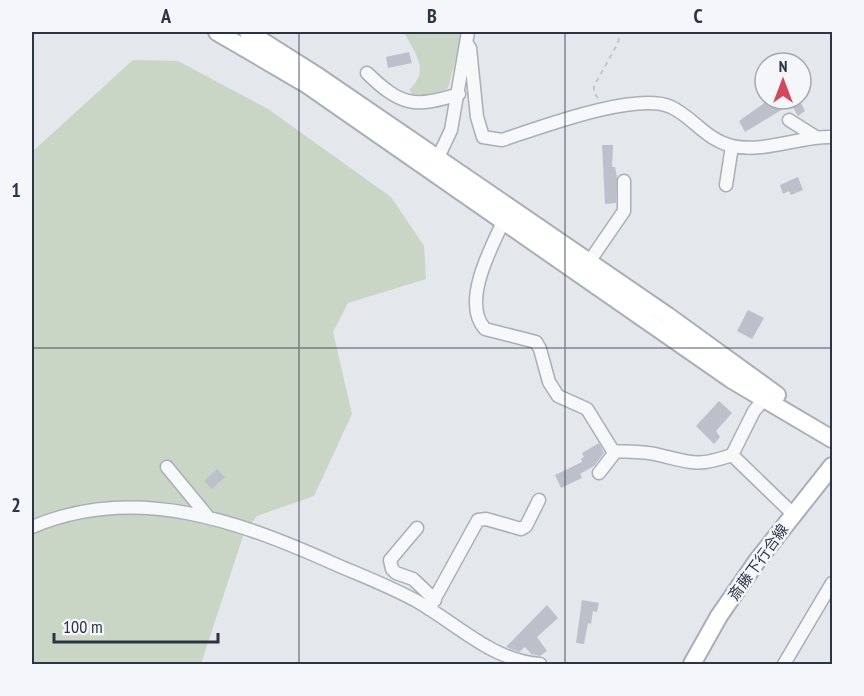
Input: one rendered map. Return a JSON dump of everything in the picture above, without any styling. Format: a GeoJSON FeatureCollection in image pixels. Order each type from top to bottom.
{"type":"FeatureCollection","features":[{"type":"Feature","properties":{"kind":"street"},"geometry":{"type":"LineString","coordinates":[[217,32],[256,52],[589,262],[738,365],[832,439]]}},
{"type":"Feature","properties":{"kind":"street"},"geometry":{"type":"LineString","coordinates":[[248,32],[435,165],[503,222],[732,380],[812,425]]}},
{"type":"Feature","properties":{"kind":"street"},"geometry":{"type":"LineString","coordinates":[[435,165],[451,130],[468,38]]}},
{"type":"Feature","properties":{"kind":"street"},"geometry":{"type":"LineString","coordinates":[[468,38],[471,48],[477,117],[483,136],[502,140],[614,107],[641,102],[669,105],[682,113],[698,129],[732,146],[760,147],[816,137],[832,137]]}},
{"type":"Feature","properties":{"kind":"street"},"geometry":{"type":"LineString","coordinates":[[367,73],[390,95],[402,101],[425,104],[459,94]]}},
{"type":"Feature","properties":{"kind":"street"},"geometry":{"type":"LineString","coordinates":[[789,120],[816,137]]}},
{"type":"Feature","properties":{"kind":"street"},"geometry":{"type":"LineString","coordinates":[[726,184],[732,146]]}},
{"type":"Feature","properties":{"kind":"street"},"geometry":{"type":"LineString","coordinates":[[589,262],[624,211],[624,181]]}},
{"type":"Feature","properties":{"kind":"street"},"geometry":{"type":"LineString","coordinates":[[503,222],[483,266],[477,288],[480,324],[492,333],[536,342],[549,382],[558,396],[587,409],[612,451],[658,455],[694,464],[732,455]]}},
{"type":"Feature","properties":{"kind":"street"},"geometry":{"type":"LineString","coordinates":[[732,455],[754,411],[765,398]]}},
{"type":"Feature","properties":{"kind":"street"},"geometry":{"type":"LineString","coordinates":[[599,473],[616,451]]}},
{"type":"Feature","properties":{"kind":"street"},"geometry":{"type":"LineString","coordinates":[[732,455],[793,514]]}},
{"type":"Feature","properties":{"kind":"street","name":"斎藤下行合線"},"geometry":{"type":"LineString","coordinates":[[692,664],[719,616],[793,514],[832,466]]}},
{"type":"Feature","properties":{"kind":"street"},"geometry":{"type":"LineString","coordinates":[[167,467],[209,518]]}},
{"type":"Feature","properties":{"kind":"street"},"geometry":{"type":"LineString","coordinates":[[432,604],[478,520],[486,519],[521,529],[526,526],[539,500]]}},
{"type":"Feature","properties":{"kind":"street"},"geometry":{"type":"LineString","coordinates":[[32,527],[57,516],[109,506],[152,507],[209,518],[258,531],[432,604],[506,658],[540,664]]}},
{"type":"Feature","properties":{"kind":"street"},"geometry":{"type":"LineString","coordinates":[[417,528],[390,560],[390,565],[396,573],[413,579],[432,604]]}},
{"type":"Feature","properties":{"kind":"street"},"geometry":{"type":"LineString","coordinates":[[784,664],[832,583]]}},
{"type":"Feature","properties":{"kind":"path"},"geometry":{"type":"LineString","coordinates":[[614,107],[599,99],[594,93],[594,86],[618,43],[620,32]]}},
{"type":"Feature","properties":{"kind":"green space"},"geometry":{"type":"Polygon","coordinates":[[[404,32],[463,32],[448,88],[433,95],[414,96],[409,90],[416,82],[420,68],[404,32]]]}},
{"type":"Feature","properties":{"kind":"green space"},"geometry":{"type":"Polygon","coordinates":[[[133,60],[178,61],[268,109],[391,197],[424,246],[426,279],[348,303],[333,332],[352,414],[314,496],[257,516],[244,533],[201,664],[32,664],[32,152],[133,60]]]}},
{"type":"Feature","properties":{"kind":"building"},"geometry":{"type":"Polygon","coordinates":[[[409,52],[412,63],[388,68],[386,57],[409,52]]]}},
{"type":"Feature","properties":{"kind":"building"},"geometry":{"type":"Polygon","coordinates":[[[753,111],[780,111],[745,132],[739,121],[753,111]]]}},
{"type":"Feature","properties":{"kind":"building"},"geometry":{"type":"Polygon","coordinates":[[[795,111],[805,111],[798,116],[795,111]]]}},
{"type":"Feature","properties":{"kind":"building"},"geometry":{"type":"Polygon","coordinates":[[[602,145],[613,145],[612,167],[615,167],[617,177],[616,203],[605,204],[602,145]]]}},
{"type":"Feature","properties":{"kind":"building"},"geometry":{"type":"Polygon","coordinates":[[[798,177],[803,190],[791,195],[789,191],[783,194],[780,185],[798,177]]]}},
{"type":"Feature","properties":{"kind":"building"},"geometry":{"type":"Polygon","coordinates":[[[748,310],[764,318],[752,339],[737,331],[748,310]]]}},
{"type":"Feature","properties":{"kind":"building"},"geometry":{"type":"Polygon","coordinates":[[[719,401],[732,413],[716,431],[720,437],[714,444],[696,426],[719,401]]]}},
{"type":"Feature","properties":{"kind":"building"},"geometry":{"type":"Polygon","coordinates":[[[599,443],[604,453],[594,466],[580,474],[582,478],[561,488],[555,475],[582,462],[581,459],[584,457],[582,453],[599,443]]]}},
{"type":"Feature","properties":{"kind":"building"},"geometry":{"type":"Polygon","coordinates":[[[217,469],[225,477],[212,489],[204,481],[217,469]]]}},
{"type":"Feature","properties":{"kind":"building"},"geometry":{"type":"Polygon","coordinates":[[[582,600],[599,603],[597,612],[593,611],[591,624],[588,623],[584,644],[576,643],[582,600]]]}},
{"type":"Feature","properties":{"kind":"building"},"geometry":{"type":"Polygon","coordinates":[[[547,605],[558,618],[537,637],[547,651],[540,656],[531,654],[525,647],[519,652],[506,647],[547,605]]]}}]}
